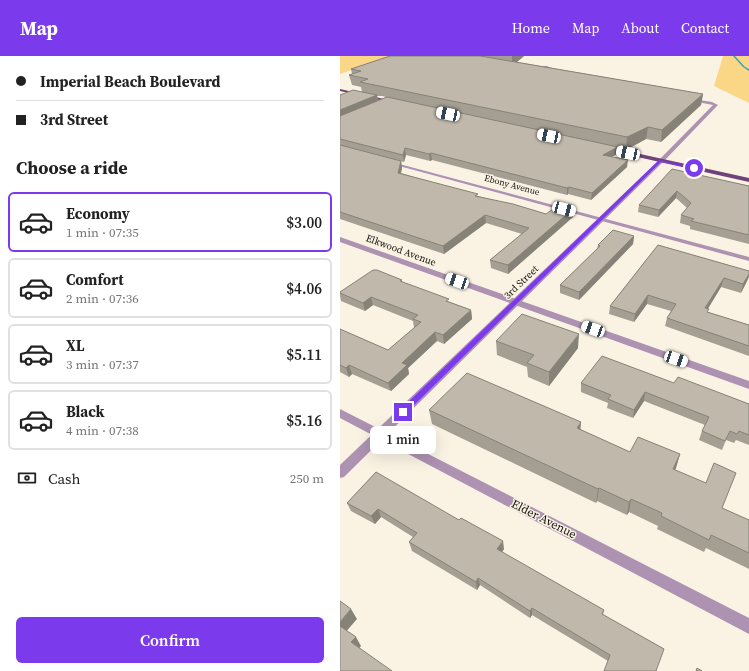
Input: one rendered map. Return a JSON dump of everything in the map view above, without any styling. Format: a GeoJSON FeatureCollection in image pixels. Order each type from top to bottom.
{"type":"FeatureCollection","features":[{"type":"Feature","properties":{"kind":"main road"},"geometry":{"type":"LineString","coordinates":[[340,90],[400,104]]}},
{"type":"Feature","properties":{"kind":"main road"},"geometry":{"type":"LineString","coordinates":[[598,147],[749,180]]}},
{"type":"Feature","properties":{"kind":"street"},"geometry":{"type":"LineString","coordinates":[[524,70],[535,72],[553,72],[546,67],[536,67],[530,69],[535,72]]}},
{"type":"Feature","properties":{"kind":"street","name":"3rd Street"},"geometry":{"type":"LineString","coordinates":[[340,473],[716,106],[712,103],[682,98]]}},
{"type":"Feature","properties":{"kind":"street"},"geometry":{"type":"LineString","coordinates":[[378,105],[387,101]]}},
{"type":"Feature","properties":{"kind":"street","name":"Ebony Avenue"},"geometry":{"type":"LineString","coordinates":[[383,160],[749,259]]}},
{"type":"Feature","properties":{"kind":"street","name":"Elkwood Avenue"},"geometry":{"type":"LineString","coordinates":[[340,240],[749,385]]}},
{"type":"Feature","properties":{"kind":"street","name":"Elder Avenue"},"geometry":{"type":"LineString","coordinates":[[340,413],[749,626]]}},
{"type":"Feature","properties":{"kind":"shaded area"},"geometry":{"type":"Polygon","coordinates":[[[340,56],[391,56],[340,74],[340,56]]]}},
{"type":"Feature","properties":{"kind":"shaded area"},"geometry":{"type":"Polygon","coordinates":[[[723,56],[749,56],[749,103],[714,86],[723,56]]]}},
{"type":"Feature","properties":{"kind":"building"},"geometry":{"type":"Polygon","coordinates":[[[390,56],[480,56],[703,94],[662,130],[648,127],[627,137],[360,82],[368,79],[349,75],[361,71],[351,69],[390,56]]]}},
{"type":"Feature","properties":{"kind":"building"},"geometry":{"type":"Polygon","coordinates":[[[353,90],[377,95],[340,110],[340,95],[353,90]]]}},
{"type":"Feature","properties":{"kind":"building"},"geometry":{"type":"Polygon","coordinates":[[[387,97],[618,147],[603,155],[628,160],[592,193],[431,153],[429,154],[405,148],[403,155],[340,139],[340,116],[387,97]]]}},
{"type":"Feature","properties":{"kind":"building"},"geometry":{"type":"Polygon","coordinates":[[[340,145],[401,161],[398,173],[478,194],[475,196],[513,204],[546,214],[560,204],[573,209],[508,265],[490,260],[529,228],[485,215],[443,246],[340,212],[340,145]]]}},
{"type":"Feature","properties":{"kind":"building"},"geometry":{"type":"Polygon","coordinates":[[[672,169],[749,186],[749,235],[691,221],[694,219],[681,215],[691,203],[677,191],[659,210],[639,205],[672,169]]]}},
{"type":"Feature","properties":{"kind":"building"},"geometry":{"type":"Polygon","coordinates":[[[613,230],[634,236],[579,292],[560,285],[600,246],[598,245],[613,230]]]}},
{"type":"Feature","properties":{"kind":"building"},"geometry":{"type":"Polygon","coordinates":[[[658,245],[749,271],[749,274],[743,284],[724,278],[705,308],[709,309],[707,312],[749,325],[749,346],[667,318],[676,304],[648,295],[635,314],[610,306],[658,245]]]}},
{"type":"Feature","properties":{"kind":"building"},"geometry":{"type":"Polygon","coordinates":[[[373,270],[377,270],[402,280],[400,281],[449,299],[446,301],[471,310],[443,335],[435,332],[402,363],[407,365],[388,383],[349,365],[346,368],[340,365],[340,329],[388,350],[421,322],[413,319],[418,315],[371,297],[363,303],[340,293],[373,270]]]}},
{"type":"Feature","properties":{"kind":"building"},"geometry":{"type":"Polygon","coordinates":[[[522,314],[579,334],[549,372],[527,363],[534,355],[496,341],[522,314]]]}},
{"type":"Feature","properties":{"kind":"building"},"geometry":{"type":"Polygon","coordinates":[[[602,356],[674,383],[678,377],[749,404],[749,435],[739,431],[737,434],[730,431],[725,441],[702,431],[709,417],[645,392],[634,410],[608,399],[611,395],[581,383],[602,356]]]}},
{"type":"Feature","properties":{"kind":"building"},"geometry":{"type":"Polygon","coordinates":[[[467,373],[581,422],[577,428],[630,452],[638,437],[680,454],[673,469],[706,483],[714,463],[736,473],[722,508],[749,520],[749,553],[711,535],[709,540],[661,516],[662,513],[631,499],[629,502],[599,488],[598,489],[429,410],[467,373]]]}},
{"type":"Feature","properties":{"kind":"building"},"geometry":{"type":"Polygon","coordinates":[[[376,472],[459,520],[461,518],[503,541],[497,549],[604,610],[602,614],[664,649],[656,671],[604,671],[610,655],[532,608],[530,611],[478,578],[476,582],[409,542],[417,533],[378,509],[371,516],[347,503],[376,472]]]}},
{"type":"Feature","properties":{"kind":"building"},"geometry":{"type":"Polygon","coordinates":[[[340,601],[351,609],[340,622],[340,601]]]}},
{"type":"Feature","properties":{"kind":"building"},"geometry":{"type":"Polygon","coordinates":[[[340,626],[356,637],[351,642],[392,671],[340,671],[340,626]]]}},
{"type":"Feature","properties":{"kind":"waterway"},"geometry":{"type":"LineString","coordinates":[[734,56],[744,67],[749,70]]}},
{"type":"Feature","properties":{"kind":"route"},"geometry":{"type":"LineString","coordinates":[[403,412],[661,161],[694,168]]}}]}
